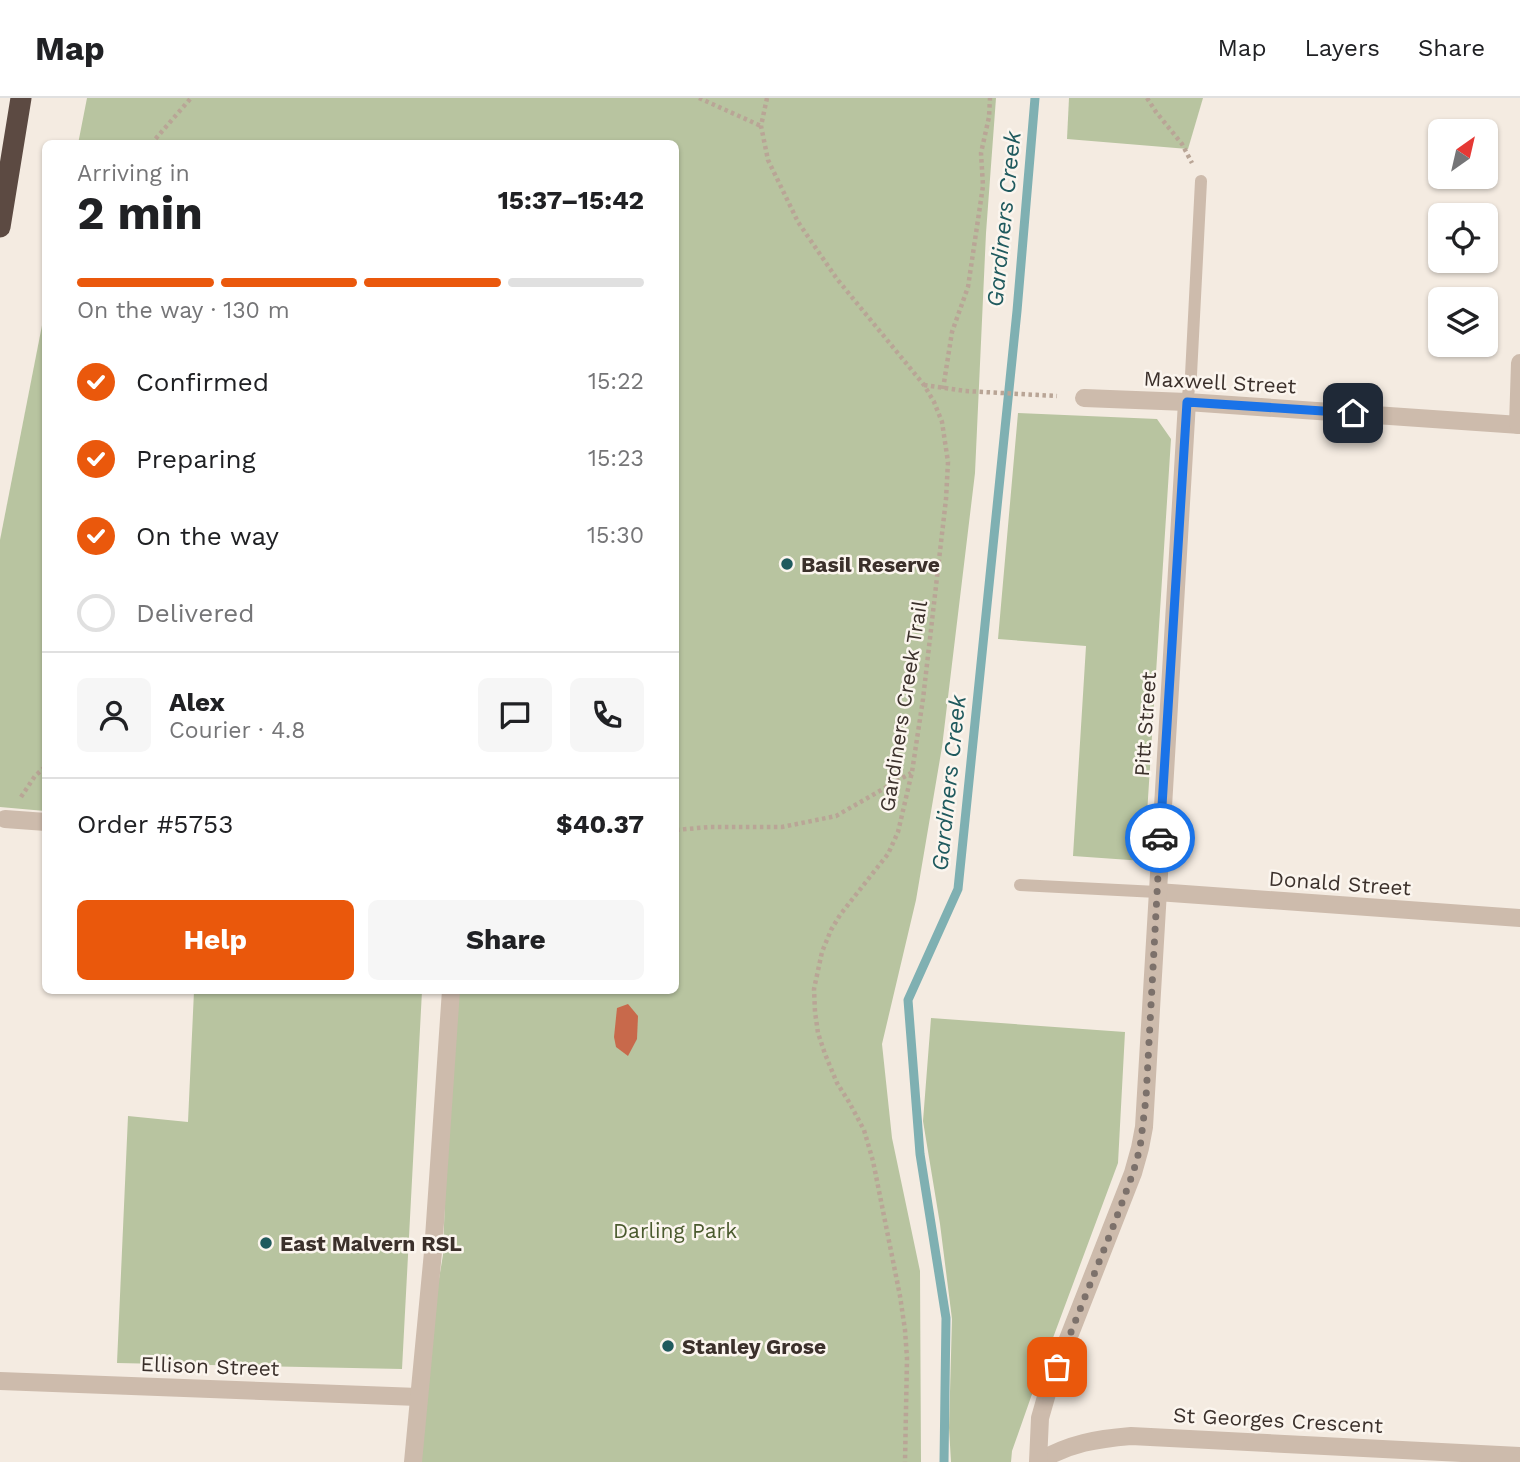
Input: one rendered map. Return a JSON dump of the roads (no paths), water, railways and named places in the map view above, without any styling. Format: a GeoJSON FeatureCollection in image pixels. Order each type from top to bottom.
{"type":"FeatureCollection","features":[{"type":"Feature","properties":{"kind":"highway"},"geometry":{"type":"LineString","coordinates":[[0,227],[21,98]]}},
{"type":"Feature","properties":{"kind":"street"},"geometry":{"type":"LineString","coordinates":[[1519,425],[1520,363]]}},
{"type":"Feature","properties":{"kind":"street","name":"Maxwell Street"},"geometry":{"type":"LineString","coordinates":[[1084,398],[1187,402],[1519,425]]}},
{"type":"Feature","properties":{"kind":"street","name":"Pitt Street"},"geometry":{"type":"LineString","coordinates":[[1038,1462],[1040,1419],[1048,1390],[1113,1227],[1140,1148],[1146,1098],[1187,402]]}},
{"type":"Feature","properties":{"kind":"street"},"geometry":{"type":"LineString","coordinates":[[5,819],[42,822]]}},
{"type":"Feature","properties":{"kind":"street","name":"Donald Street"},"geometry":{"type":"LineString","coordinates":[[1157,892],[1520,918]]}},
{"type":"Feature","properties":{"kind":"street"},"geometry":{"type":"LineString","coordinates":[[413,1462],[433,1252],[451,994]]}},
{"type":"Feature","properties":{"kind":"street","name":"Ellison Street"},"geometry":{"type":"LineString","coordinates":[[0,1381],[418,1397]]}},
{"type":"Feature","properties":{"kind":"street","name":"St Georges Crescent"},"geometry":{"type":"LineString","coordinates":[[1038,1462],[1064,1456],[1079,1443],[1107,1438],[1151,1436],[1520,1456]]}},
{"type":"Feature","properties":{"kind":"lane","name":"Pitt Street"},"geometry":{"type":"LineString","coordinates":[[1187,402],[1191,375],[1200,181]]}},
{"type":"Feature","properties":{"kind":"lane"},"geometry":{"type":"LineString","coordinates":[[1020,885],[1157,892]]}},
{"type":"Feature","properties":{"kind":"waterway","name":"Gardiners Creek"},"geometry":{"type":"LineString","coordinates":[[944,1462],[946,1318],[920,1154],[908,1000],[958,889],[1017,311],[1035,98]]}},
{"type":"Feature","properties":{"kind":"place","name":"Basil Reserve"},"geometry":{"type":"Point","coordinates":[787,564]}},
{"type":"Feature","properties":{"kind":"place","name":"East Malvern RSL"},"geometry":{"type":"Point","coordinates":[266,1243]}},
{"type":"Feature","properties":{"kind":"place","name":"Stanley Grose"},"geometry":{"type":"Point","coordinates":[668,1346]}},
{"type":"Feature","properties":{"kind":"park label","name":"Darling Park"},"geometry":{"type":"Point","coordinates":[675,1230]}}]}
